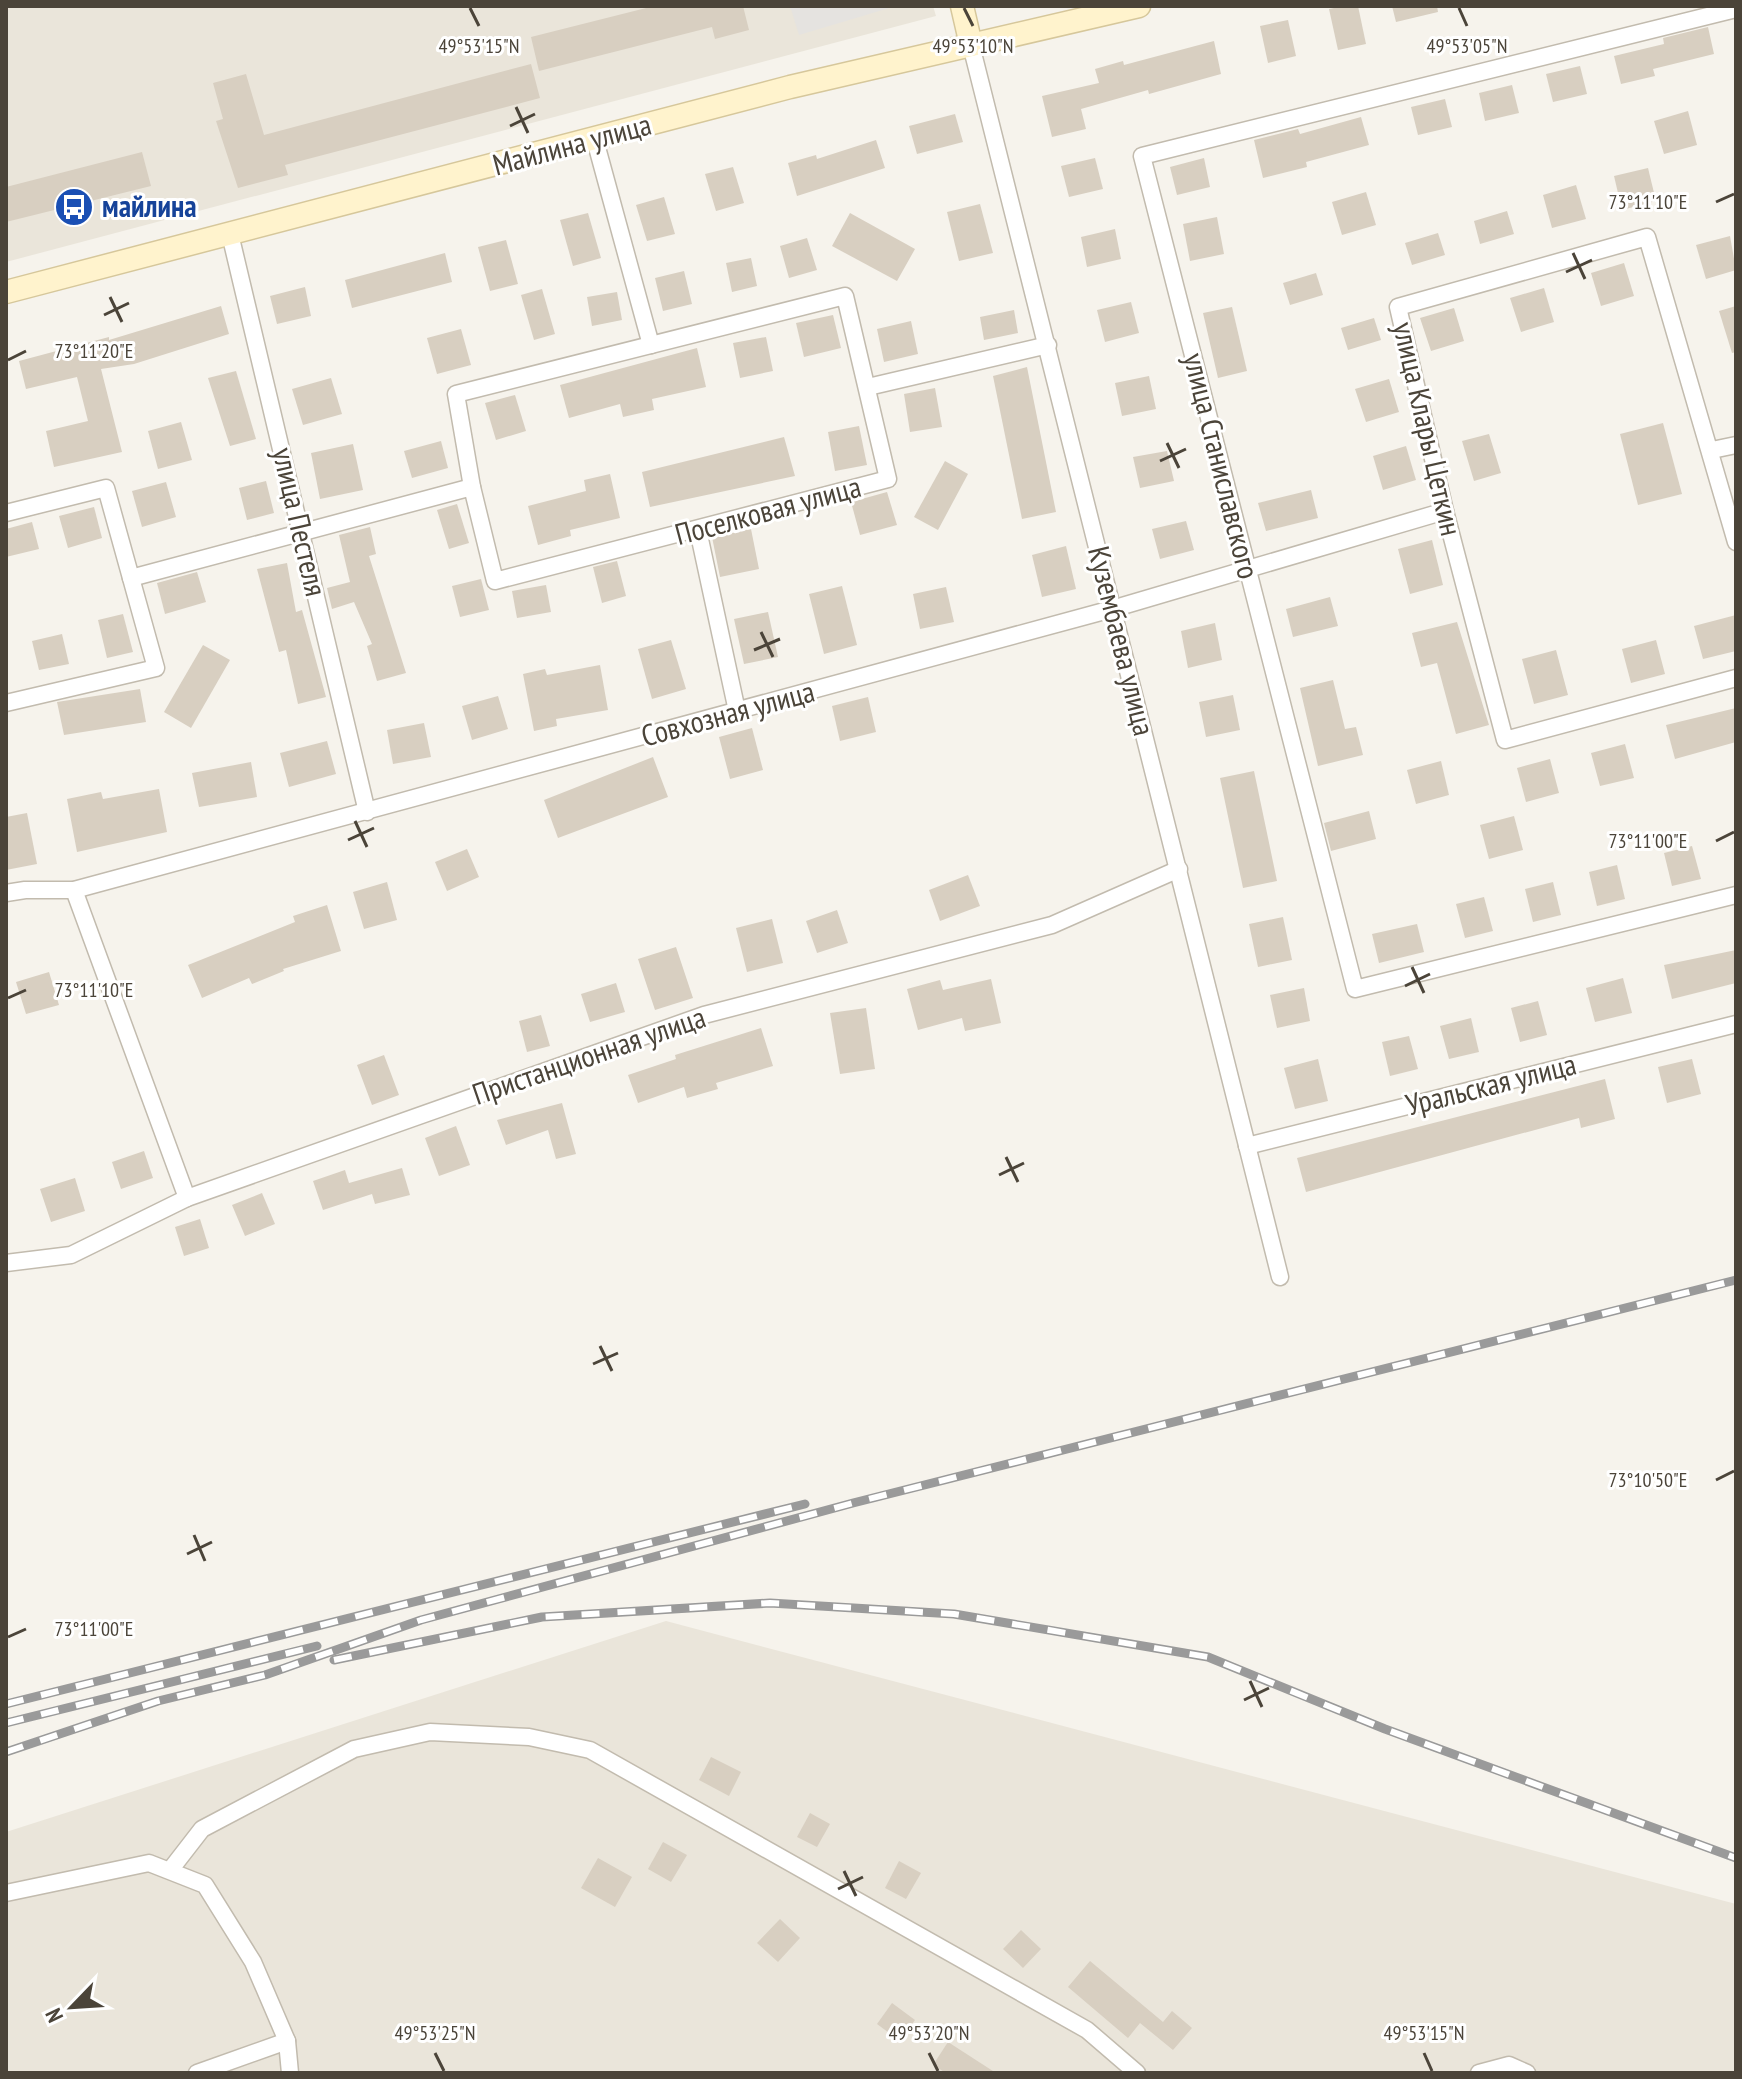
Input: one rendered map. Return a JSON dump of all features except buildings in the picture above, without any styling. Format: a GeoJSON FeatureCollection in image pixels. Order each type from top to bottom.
{"type":"FeatureCollection","features":[{"type":"Feature","properties":{"kind":"main road","name":"Кузембаева улица"},"geometry":{"type":"LineString","coordinates":[[962,6],[971,45]]}},
{"type":"Feature","properties":{"kind":"main road","name":"Майлина улица"},"geometry":{"type":"LineString","coordinates":[[6,292],[790,87],[1139,6]]}},
{"type":"Feature","properties":{"kind":"street","name":"улица Станиславского"},"geometry":{"type":"LineString","coordinates":[[1736,9],[1142,156],[1355,989],[1736,895]]}},
{"type":"Feature","properties":{"kind":"street","name":"Кузембаева улица"},"geometry":{"type":"LineString","coordinates":[[971,45],[1280,1277]]}},
{"type":"Feature","properties":{"kind":"street"},"geometry":{"type":"LineString","coordinates":[[595,140],[651,345]]}},
{"type":"Feature","properties":{"kind":"street","name":"улица Пестеля"},"geometry":{"type":"LineString","coordinates":[[230,234],[367,812]]}},
{"type":"Feature","properties":{"kind":"street","name":"улица Клары Цеткин"},"geometry":{"type":"LineString","coordinates":[[1736,542],[1712,450],[1647,237],[1398,307],[1445,511],[1505,740],[1736,678]]}},
{"type":"Feature","properties":{"kind":"street","name":"Поселковая улица"},"geometry":{"type":"LineString","coordinates":[[845,296],[888,479],[495,581],[472,487],[456,394],[651,345],[845,296]]}},
{"type":"Feature","properties":{"kind":"street"},"geometry":{"type":"LineString","coordinates":[[868,387],[1048,345]]}},
{"type":"Feature","properties":{"kind":"street"},"geometry":{"type":"LineString","coordinates":[[1712,450],[1736,445]]}},
{"type":"Feature","properties":{"kind":"street"},"geometry":{"type":"LineString","coordinates":[[131,578],[472,487]]}},
{"type":"Feature","properties":{"kind":"street"},"geometry":{"type":"LineString","coordinates":[[6,513],[106,488],[156,668],[6,703]]}},
{"type":"Feature","properties":{"kind":"street","name":"Совхозная улица"},"geometry":{"type":"LineString","coordinates":[[6,893],[74,890],[1112,609],[1445,511]]}},
{"type":"Feature","properties":{"kind":"street"},"geometry":{"type":"LineString","coordinates":[[698,530],[737,711]]}},
{"type":"Feature","properties":{"kind":"street","name":"Пристанционная улица"},"geometry":{"type":"LineString","coordinates":[[6,1263],[71,1255],[187,1198],[704,1015],[1052,925],[1179,869]]}},
{"type":"Feature","properties":{"kind":"street"},"geometry":{"type":"LineString","coordinates":[[74,890],[187,1198]]}},
{"type":"Feature","properties":{"kind":"street","name":"Уральская улица"},"geometry":{"type":"LineString","coordinates":[[1247,1146],[1736,1024]]}},
{"type":"Feature","properties":{"kind":"street"},"geometry":{"type":"LineString","coordinates":[[171,1869],[202,1829],[354,1749],[430,1732],[529,1737],[590,1750],[1087,2030],[1137,2073]]}},
{"type":"Feature","properties":{"kind":"street"},"geometry":{"type":"LineString","coordinates":[[6,1893],[149,1863],[171,1869],[205,1885],[253,1962],[287,2041],[290,2073]]}},
{"type":"Feature","properties":{"kind":"street"},"geometry":{"type":"LineString","coordinates":[[197,2073],[287,2041]]}},
{"type":"Feature","properties":{"kind":"street"},"geometry":{"type":"LineString","coordinates":[[1479,2073],[1509,2065],[1527,2073]]}},
{"type":"Feature","properties":{"kind":"shaded area"},"geometry":{"type":"Polygon","coordinates":[[[6,6],[933,6],[936,16],[6,262],[6,6]]]}},
{"type":"Feature","properties":{"kind":"shaded area"},"geometry":{"type":"Polygon","coordinates":[[[790,6],[896,6],[799,35],[790,6]]]}},
{"type":"Feature","properties":{"kind":"shaded area"},"geometry":{"type":"Polygon","coordinates":[[[666,1621],[1736,1904],[1736,2073],[6,2073],[6,1832],[666,1621]]]}},
{"type":"Feature","properties":{"kind":"railway"},"geometry":{"type":"LineString","coordinates":[[6,1752],[158,1701],[265,1675],[421,1620],[853,1503],[1736,1280]]}},
{"type":"Feature","properties":{"kind":"railway"},"geometry":{"type":"LineString","coordinates":[[6,1704],[805,1504]]}},
{"type":"Feature","properties":{"kind":"railway"},"geometry":{"type":"LineString","coordinates":[[334,1660],[542,1617],[770,1603],[954,1614],[1208,1657],[1385,1729],[1736,1858]]}},
{"type":"Feature","properties":{"kind":"railway"},"geometry":{"type":"LineString","coordinates":[[6,1723],[317,1646]]}},
{"type":"Feature","properties":{"kind":"place","name":"майлина"},"geometry":{"type":"Point","coordinates":[74,207]}}]}
